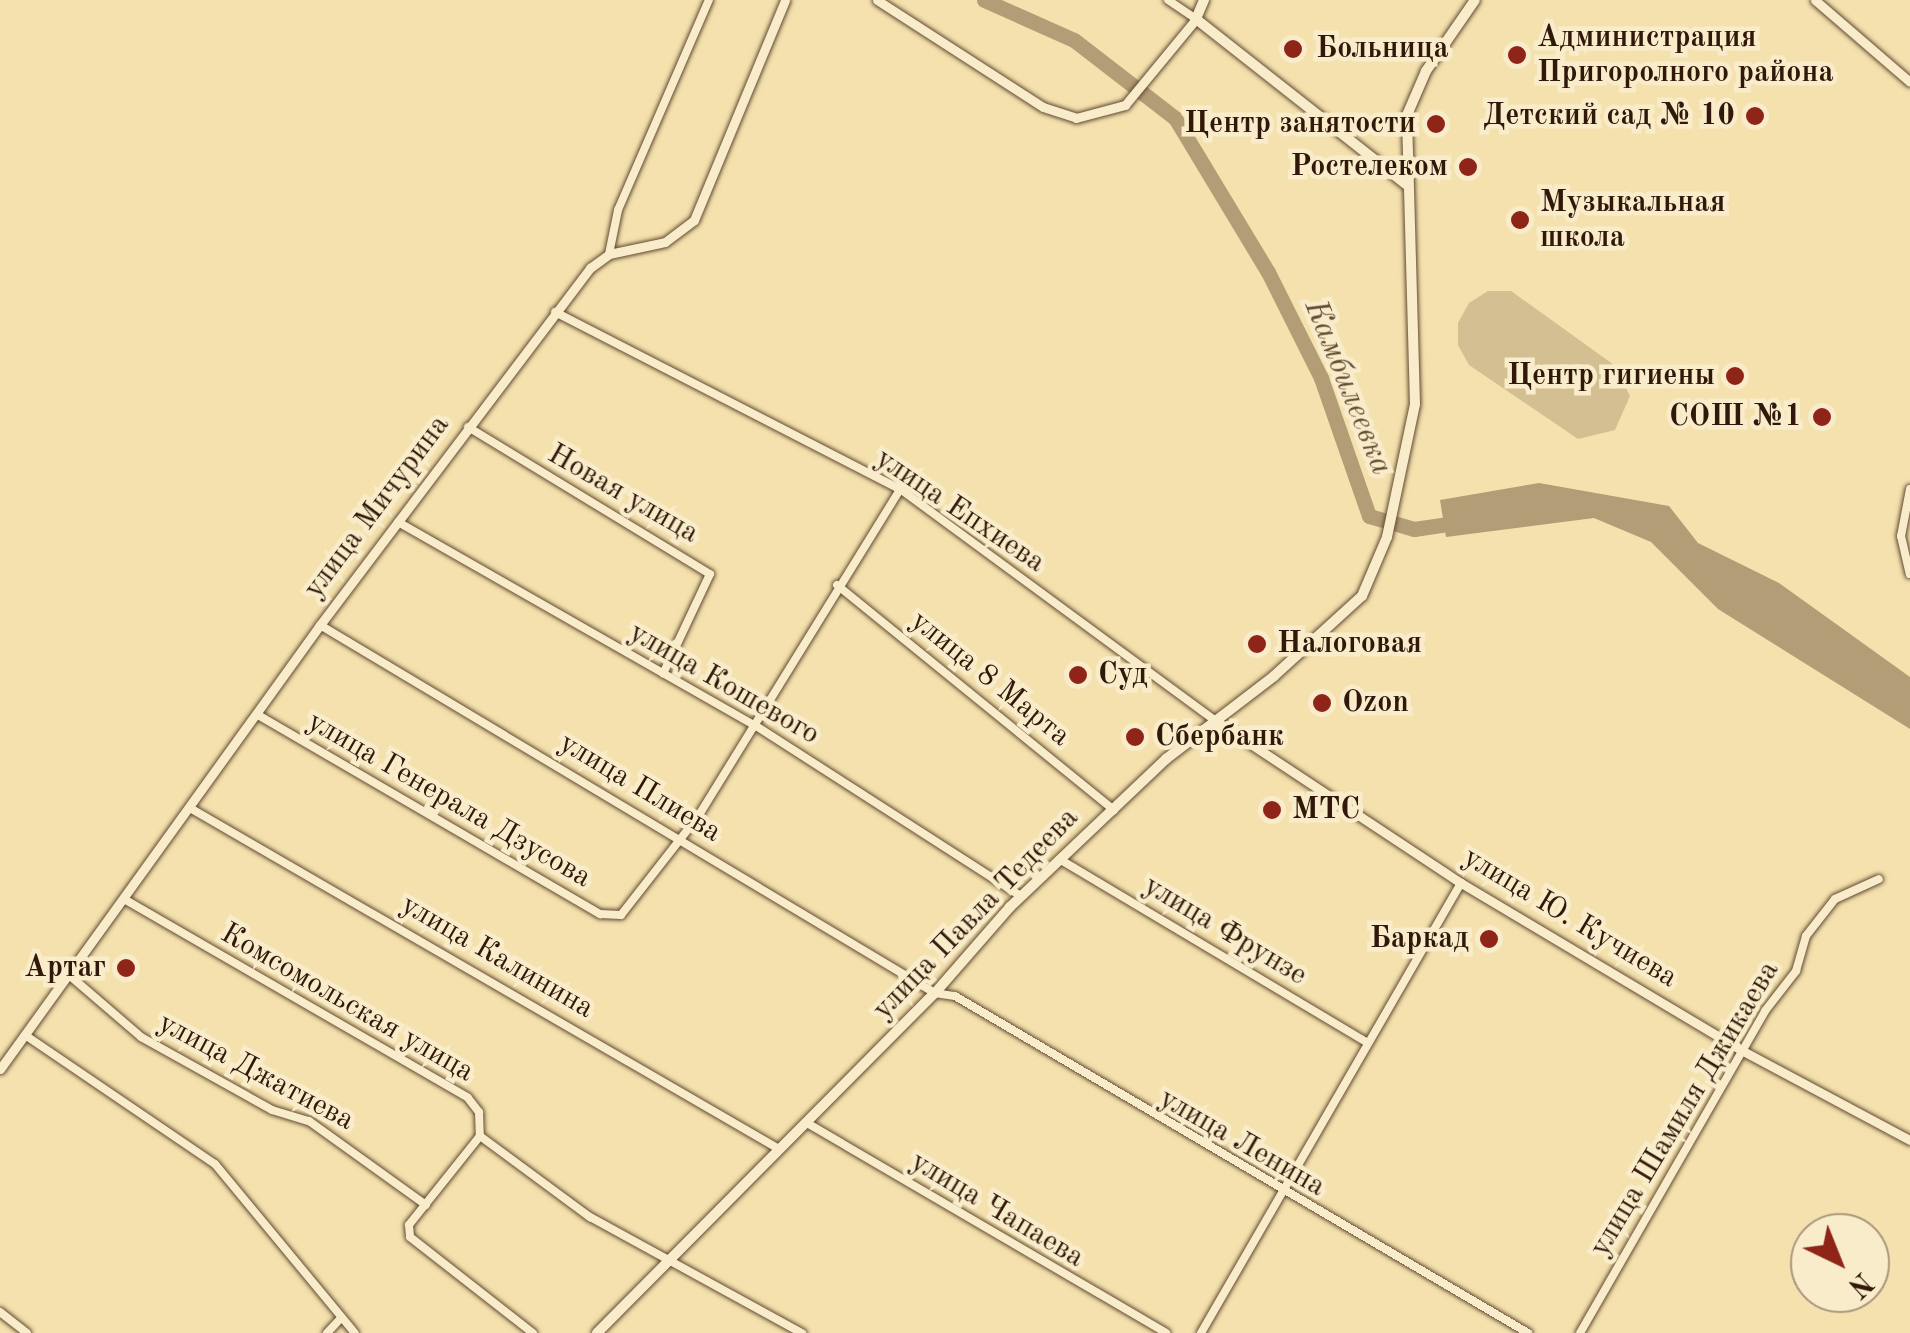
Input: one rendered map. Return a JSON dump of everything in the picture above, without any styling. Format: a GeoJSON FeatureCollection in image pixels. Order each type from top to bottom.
{"type":"FeatureCollection","features":[{"type":"Feature","properties":{"kind":"main road"},"geometry":{"type":"LineString","coordinates":[[1204,0],[1196,19],[1408,186]]}},
{"type":"Feature","properties":{"kind":"main road"},"geometry":{"type":"LineString","coordinates":[[1408,186],[1414,92],[1475,0]]}},
{"type":"Feature","properties":{"kind":"main road","name":"улица Павла Тедеева"},"geometry":{"type":"LineString","coordinates":[[597,1333],[935,993],[1022,896],[1114,810],[1362,596],[1387,536],[1416,404],[1408,186]]}},
{"type":"Feature","properties":{"kind":"street"},"geometry":{"type":"LineString","coordinates":[[708,0],[618,210],[609,254],[665,242],[694,220],[786,0]]}},
{"type":"Feature","properties":{"kind":"street"},"geometry":{"type":"LineString","coordinates":[[877,0],[1058,114],[1090,118],[1130,99],[1196,19],[1168,0]]}},
{"type":"Feature","properties":{"kind":"street"},"geometry":{"type":"LineString","coordinates":[[1815,0],[1910,82]]}},
{"type":"Feature","properties":{"kind":"street","name":"улица Мичурина"},"geometry":{"type":"LineString","coordinates":[[0,1069],[320,625],[555,312],[609,254]]}},
{"type":"Feature","properties":{"kind":"street","name":"улица Епхиева"},"geometry":{"type":"LineString","coordinates":[[555,312],[900,490],[1216,721]]}},
{"type":"Feature","properties":{"kind":"street","name":"Новая улица"},"geometry":{"type":"LineString","coordinates":[[468,428],[710,574],[662,674]]}},
{"type":"Feature","properties":{"kind":"street"},"geometry":{"type":"LineString","coordinates":[[1910,489],[1901,536],[1910,574]]}},
{"type":"Feature","properties":{"kind":"street"},"geometry":{"type":"LineString","coordinates":[[677,836],[699,815],[756,726],[837,585],[900,490]]}},
{"type":"Feature","properties":{"kind":"street","name":"улица Кошевого"},"geometry":{"type":"LineString","coordinates":[[398,522],[756,726],[1022,896]]}},
{"type":"Feature","properties":{"kind":"street","name":"улица 8 Марта"},"geometry":{"type":"LineString","coordinates":[[837,585],[1114,810]]}},
{"type":"Feature","properties":{"kind":"street","name":"улица Плиева"},"geometry":{"type":"LineString","coordinates":[[320,625],[935,993]]}},
{"type":"Feature","properties":{"kind":"street","name":"улица Генерала Дзусова"},"geometry":{"type":"LineString","coordinates":[[258,715],[600,914],[620,915],[677,836]]}},
{"type":"Feature","properties":{"kind":"street","name":"улица Ю. Кучиева"},"geometry":{"type":"LineString","coordinates":[[1216,721],[1461,883],[1743,1050],[1910,1140]]}},
{"type":"Feature","properties":{"kind":"street","name":"улица Калинина"},"geometry":{"type":"LineString","coordinates":[[190,808],[780,1148]]}},
{"type":"Feature","properties":{"kind":"street","name":"улица Фрунзе"},"geometry":{"type":"LineString","coordinates":[[1061,860],[1366,1042]]}},
{"type":"Feature","properties":{"kind":"street","name":"улица Шамиля Джикаева"},"geometry":{"type":"LineString","coordinates":[[1580,1333],[1743,1050],[1796,971],[1806,936],[1834,900],[1879,879]]}},
{"type":"Feature","properties":{"kind":"street"},"geometry":{"type":"LineString","coordinates":[[1202,1333],[1366,1042],[1461,883]]}},
{"type":"Feature","properties":{"kind":"street","name":"Комсомольская улица"},"geometry":{"type":"LineString","coordinates":[[124,900],[468,1098],[479,1112],[480,1136],[590,1217],[673,1258],[738,1302],[802,1333]]}},
{"type":"Feature","properties":{"kind":"street","name":"улица Джатиева"},"geometry":{"type":"LineString","coordinates":[[68,975],[141,1037],[272,1110],[310,1121],[426,1205]]}},
{"type":"Feature","properties":{"kind":"street","name":"улица Ленина"},"geometry":{"type":"LineString","coordinates":[[935,993],[955,996],[1280,1192],[1528,1333]]}},
{"type":"Feature","properties":{"kind":"street"},"geometry":{"type":"LineString","coordinates":[[24,1035],[215,1164],[355,1333]]}},
{"type":"Feature","properties":{"kind":"street","name":"улица Чапаева"},"geometry":{"type":"LineString","coordinates":[[807,1123],[1166,1333]]}},
{"type":"Feature","properties":{"kind":"street"},"geometry":{"type":"LineString","coordinates":[[480,1136],[409,1224],[410,1236],[532,1333]]}},
{"type":"Feature","properties":{"kind":"street"},"geometry":{"type":"LineString","coordinates":[[0,1312],[28,1333]]}},
{"type":"Feature","properties":{"kind":"street"},"geometry":{"type":"LineString","coordinates":[[327,1333],[340,1319]]}},
{"type":"Feature","properties":{"kind":"shaded area"},"geometry":{"type":"Polygon","coordinates":[[[1488,291],[1511,291],[1614,365],[1630,396],[1615,430],[1578,439],[1469,365],[1458,345],[1458,323],[1469,303],[1488,291]]]}},
{"type":"Feature","properties":{"kind":"shaded area"},"geometry":{"type":"Polygon","coordinates":[[[1539,483],[1669,506],[1698,543],[1779,583],[1910,677],[1910,729],[1718,609],[1651,542],[1594,518],[1446,537],[1440,500],[1539,483]]]}},
{"type":"Feature","properties":{"kind":"waterway","name":"Камбилеевка"},"geometry":{"type":"LineString","coordinates":[[984,0],[1074,40],[1175,118],[1268,272],[1321,378],[1369,516],[1414,529],[1462,522]]}},
{"type":"Feature","properties":{"kind":"place","name":"Больница"},"geometry":{"type":"Point","coordinates":[1293,49]}},
{"type":"Feature","properties":{"kind":"place","name":"Администрация Пригоролного района"},"geometry":{"type":"Point","coordinates":[1517,55]}},
{"type":"Feature","properties":{"kind":"place","name":"Детский сад № 10"},"geometry":{"type":"Point","coordinates":[1755,116]}},
{"type":"Feature","properties":{"kind":"place","name":"Центр занятости"},"geometry":{"type":"Point","coordinates":[1436,124]}},
{"type":"Feature","properties":{"kind":"place","name":"Ростелеком"},"geometry":{"type":"Point","coordinates":[1468,167]}},
{"type":"Feature","properties":{"kind":"place","name":"Музыкальная школа"},"geometry":{"type":"Point","coordinates":[1520,220]}},
{"type":"Feature","properties":{"kind":"place","name":"Центр гигиены"},"geometry":{"type":"Point","coordinates":[1735,376]}},
{"type":"Feature","properties":{"kind":"place","name":"СОШ №1"},"geometry":{"type":"Point","coordinates":[1822,417]}},
{"type":"Feature","properties":{"kind":"place","name":"Налоговая"},"geometry":{"type":"Point","coordinates":[1257,644]}},
{"type":"Feature","properties":{"kind":"place","name":"Суд"},"geometry":{"type":"Point","coordinates":[1078,675]}},
{"type":"Feature","properties":{"kind":"place","name":"Ozon"},"geometry":{"type":"Point","coordinates":[1322,703]}},
{"type":"Feature","properties":{"kind":"place","name":"Сбербанк"},"geometry":{"type":"Point","coordinates":[1135,737]}},
{"type":"Feature","properties":{"kind":"place","name":"МТС"},"geometry":{"type":"Point","coordinates":[1272,810]}},
{"type":"Feature","properties":{"kind":"place","name":"Баркад"},"geometry":{"type":"Point","coordinates":[1489,939]}},
{"type":"Feature","properties":{"kind":"place","name":"Артаг"},"geometry":{"type":"Point","coordinates":[126,968]}}]}
